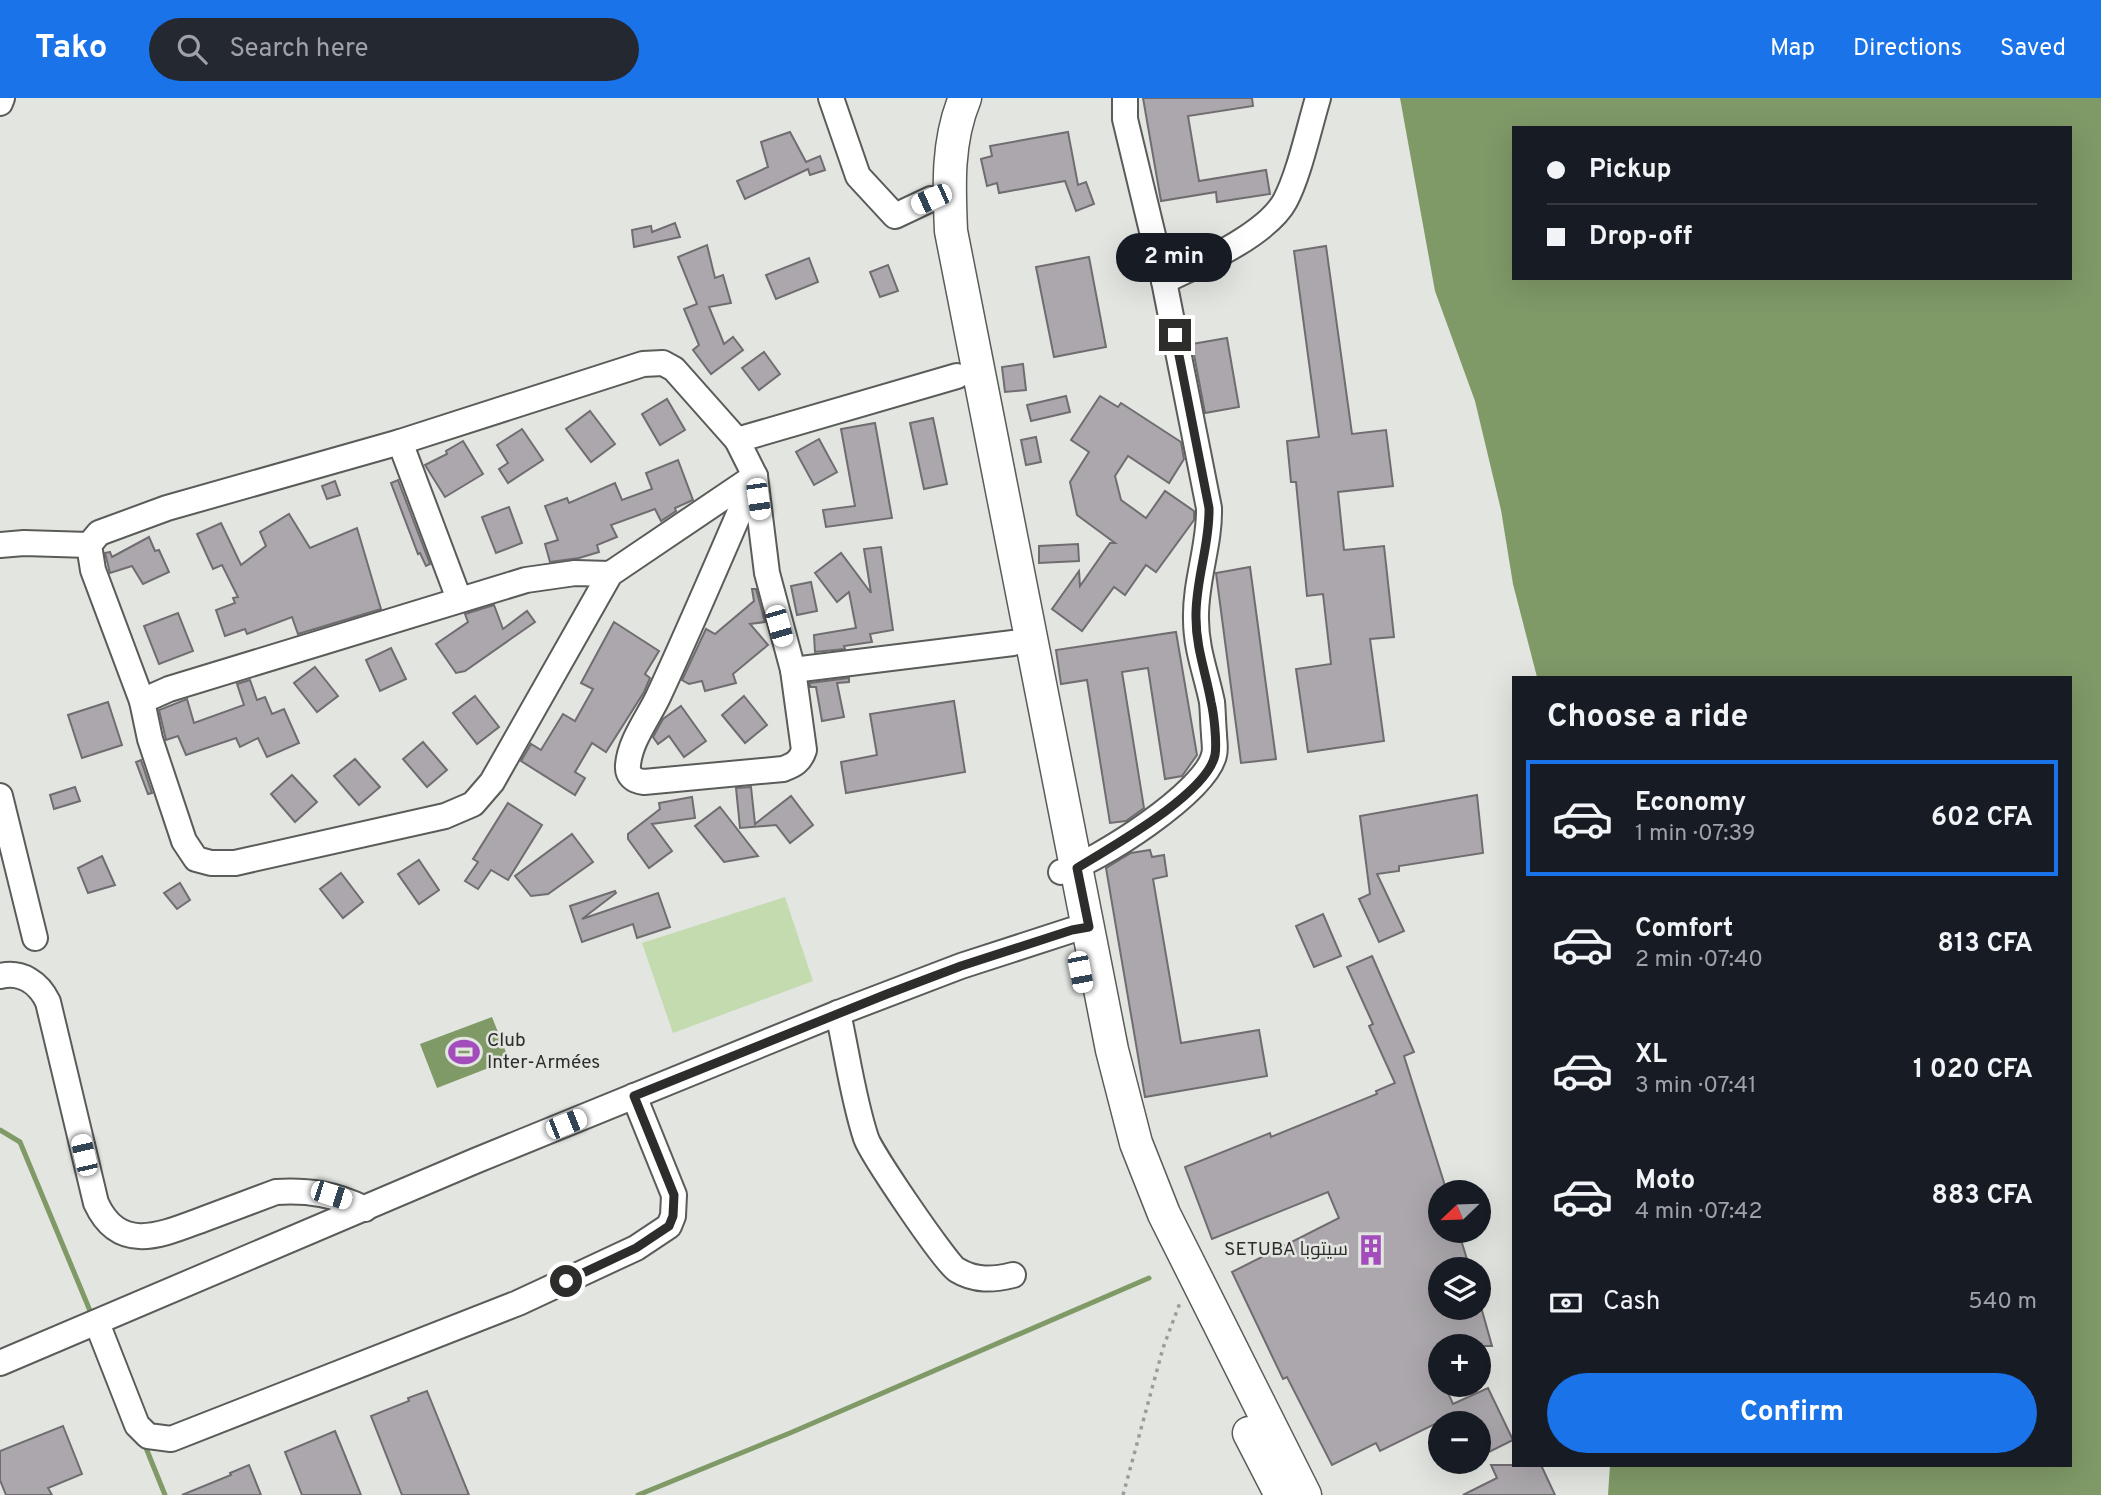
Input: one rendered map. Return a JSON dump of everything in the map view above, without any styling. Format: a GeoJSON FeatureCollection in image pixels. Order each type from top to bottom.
{"type":"FeatureCollection","features":[{"type":"Feature","properties":{"kind":"main road"},"geometry":{"type":"LineString","coordinates":[[944,98],[935,134],[931,199],[933,235],[957,376],[1016,626],[1069,870],[1080,928],[1096,1056],[1120,1150],[1148,1223],[1182,1298],[1281,1495]]}},
{"type":"Feature","properties":{"kind":"main road"},"geometry":{"type":"LineString","coordinates":[[965,98],[954,134],[950,161],[951,231],[1016,626]]}},
{"type":"Feature","properties":{"kind":"main road"},"geometry":{"type":"LineString","coordinates":[[1080,928],[1136,1143],[1164,1214],[1306,1495]]}},
{"type":"Feature","properties":{"kind":"street"},"geometry":{"type":"LineString","coordinates":[[0,103],[2,98]]}},
{"type":"Feature","properties":{"kind":"street"},"geometry":{"type":"LineString","coordinates":[[831,98],[858,176],[894,216],[931,199]]}},
{"type":"Feature","properties":{"kind":"street"},"geometry":{"type":"LineString","coordinates":[[1069,870],[1146,825],[1195,787],[1208,771],[1215,754],[1212,703],[1200,659],[1195,617],[1210,530],[1209,508],[1164,281],[1125,119],[1125,98]]}},
{"type":"Feature","properties":{"kind":"street"},"geometry":{"type":"LineString","coordinates":[[1164,281],[1226,252],[1270,219],[1284,203],[1318,98]]}},
{"type":"Feature","properties":{"kind":"street"},"geometry":{"type":"LineString","coordinates":[[755,476],[610,573],[492,782],[473,804],[444,816],[235,863],[211,863],[196,859],[184,841],[150,739],[142,701],[93,570],[89,545],[99,533],[167,508],[400,442],[643,364],[663,363],[674,369],[737,440],[755,476],[767,573],[793,670],[804,750],[801,759],[783,769],[644,782],[636,781],[630,776],[628,769],[638,735],[657,699],[755,476]]}},
{"type":"Feature","properties":{"kind":"street"},"geometry":{"type":"LineString","coordinates":[[737,440],[957,376]]}},
{"type":"Feature","properties":{"kind":"street"},"geometry":{"type":"LineString","coordinates":[[400,442],[458,599]]}},
{"type":"Feature","properties":{"kind":"street"},"geometry":{"type":"LineString","coordinates":[[0,545],[89,545]]}},
{"type":"Feature","properties":{"kind":"street"},"geometry":{"type":"LineString","coordinates":[[142,701],[169,689],[526,580],[575,573],[610,573]]}},
{"type":"Feature","properties":{"kind":"street"},"geometry":{"type":"LineString","coordinates":[[793,670],[1016,626]]}},
{"type":"Feature","properties":{"kind":"street"},"geometry":{"type":"LineString","coordinates":[[0,796],[35,938]]}},
{"type":"Feature","properties":{"kind":"street"},"geometry":{"type":"LineString","coordinates":[[0,1363],[838,1013],[961,966],[1080,928]]}},
{"type":"Feature","properties":{"kind":"street"},"geometry":{"type":"LineString","coordinates":[[0,976],[14,975],[31,981],[44,993],[96,1203],[113,1227],[131,1236],[158,1236],[276,1192],[331,1195],[365,1209]]}},
{"type":"Feature","properties":{"kind":"street"},"geometry":{"type":"LineString","coordinates":[[838,1013],[864,1130],[873,1153],[954,1269],[976,1278],[994,1279],[1013,1275]]}},
{"type":"Feature","properties":{"kind":"street"},"geometry":{"type":"LineString","coordinates":[[97,1324],[136,1424],[148,1436],[171,1439],[519,1303],[636,1248],[669,1226],[673,1216],[674,1195],[634,1096]]}},
{"type":"Feature","properties":{"kind":"path"},"geometry":{"type":"LineString","coordinates":[[1123,1495],[1163,1348],[1182,1298]]}},
{"type":"Feature","properties":{"kind":"shaded area"},"geometry":{"type":"Polygon","coordinates":[[[1400,98],[2101,98],[2101,1495],[1608,1495],[1610,1467],[2072,1467],[2072,676],[1537,676],[1513,584],[1501,510],[1475,401],[1435,291],[1400,98]]]}},
{"type":"Feature","properties":{"kind":"shaded area"},"geometry":{"type":"Polygon","coordinates":[[[785,897],[813,981],[673,1033],[642,943],[785,897]]]}},
{"type":"Feature","properties":{"kind":"shaded area","name":"Club Inter-Armées"},"geometry":{"type":"Polygon","coordinates":[[[492,1017],[509,1060],[437,1088],[420,1044],[492,1017]]]}},
{"type":"Feature","properties":{"kind":"building"},"geometry":{"type":"Polygon","coordinates":[[[1143,98],[1252,98],[1253,106],[1188,116],[1199,181],[1266,170],[1270,194],[1217,202],[1216,192],[1161,201],[1143,98]]]}},
{"type":"Feature","properties":{"kind":"building"},"geometry":{"type":"Polygon","coordinates":[[[790,132],[806,162],[820,156],[825,170],[810,175],[808,169],[745,199],[737,181],[768,167],[761,142],[790,132]]]}},
{"type":"Feature","properties":{"kind":"building"},"geometry":{"type":"Polygon","coordinates":[[[1068,132],[1078,185],[1086,182],[1094,204],[1076,211],[1065,181],[999,193],[997,183],[987,186],[981,159],[992,156],[990,146],[1068,132]]]}},
{"type":"Feature","properties":{"kind":"building"},"geometry":{"type":"Polygon","coordinates":[[[675,223],[680,237],[634,247],[632,230],[651,226],[652,232],[675,223]]]}},
{"type":"Feature","properties":{"kind":"building"},"geometry":{"type":"Polygon","coordinates":[[[707,245],[715,278],[723,275],[731,303],[709,307],[724,344],[733,337],[743,350],[711,374],[693,350],[699,345],[684,309],[697,304],[678,257],[707,245]]]}},
{"type":"Feature","properties":{"kind":"building"},"geometry":{"type":"Polygon","coordinates":[[[1326,246],[1352,434],[1386,430],[1393,486],[1338,492],[1344,550],[1384,546],[1394,637],[1370,639],[1384,741],[1308,752],[1296,669],[1331,664],[1323,594],[1307,596],[1296,482],[1291,482],[1287,441],[1319,437],[1294,251],[1326,246]]]}},
{"type":"Feature","properties":{"kind":"building"},"geometry":{"type":"Polygon","coordinates":[[[1089,257],[1106,347],[1054,357],[1036,267],[1089,257]]]}},
{"type":"Feature","properties":{"kind":"building"},"geometry":{"type":"Polygon","coordinates":[[[809,258],[818,282],[776,299],[766,275],[809,258]]]}},
{"type":"Feature","properties":{"kind":"building"},"geometry":{"type":"Polygon","coordinates":[[[888,265],[898,291],[880,297],[870,272],[888,265]]]}},
{"type":"Feature","properties":{"kind":"building"},"geometry":{"type":"Polygon","coordinates":[[[1227,338],[1239,407],[1205,413],[1192,344],[1227,338]]]}},
{"type":"Feature","properties":{"kind":"building"},"geometry":{"type":"Polygon","coordinates":[[[764,352],[780,374],[759,390],[742,368],[764,352]]]}},
{"type":"Feature","properties":{"kind":"building"},"geometry":{"type":"Polygon","coordinates":[[[1023,364],[1026,390],[1005,392],[1002,367],[1023,364]]]}},
{"type":"Feature","properties":{"kind":"building"},"geometry":{"type":"Polygon","coordinates":[[[1066,396],[1070,412],[1031,421],[1027,405],[1066,396]]]}},
{"type":"Feature","properties":{"kind":"building"},"geometry":{"type":"Polygon","coordinates":[[[1100,396],[1118,407],[1121,403],[1181,442],[1184,459],[1169,483],[1128,456],[1115,476],[1121,500],[1146,518],[1165,491],[1194,511],[1194,520],[1156,572],[1146,565],[1125,595],[1114,587],[1082,631],[1052,609],[1079,571],[1080,586],[1110,543],[1115,543],[1077,515],[1070,482],[1089,452],[1071,440],[1100,396]]]}},
{"type":"Feature","properties":{"kind":"building"},"geometry":{"type":"Polygon","coordinates":[[[667,399],[685,430],[660,445],[642,414],[667,399]]]}},
{"type":"Feature","properties":{"kind":"building"},"geometry":{"type":"Polygon","coordinates":[[[590,411],[615,444],[591,462],[566,429],[590,411]]]}},
{"type":"Feature","properties":{"kind":"building"},"geometry":{"type":"Polygon","coordinates":[[[933,418],[947,484],[924,489],[910,423],[933,418]]]}},
{"type":"Feature","properties":{"kind":"building"},"geometry":{"type":"Polygon","coordinates":[[[875,423],[892,518],[826,527],[823,510],[855,506],[841,429],[875,423]]]}},
{"type":"Feature","properties":{"kind":"building"},"geometry":{"type":"Polygon","coordinates":[[[522,429],[543,460],[508,483],[499,469],[508,463],[497,445],[522,429]]]}},
{"type":"Feature","properties":{"kind":"building"},"geometry":{"type":"Polygon","coordinates":[[[1036,437],[1041,462],[1026,465],[1021,440],[1036,437]]]}},
{"type":"Feature","properties":{"kind":"building"},"geometry":{"type":"Polygon","coordinates":[[[819,439],[837,472],[814,485],[796,452],[819,439]]]}},
{"type":"Feature","properties":{"kind":"building"},"geometry":{"type":"Polygon","coordinates":[[[463,441],[483,474],[445,497],[425,465],[447,454],[446,451],[463,441]]]}},
{"type":"Feature","properties":{"kind":"building"},"geometry":{"type":"Polygon","coordinates":[[[678,460],[693,500],[675,508],[676,511],[661,521],[655,509],[611,525],[617,537],[597,545],[599,552],[550,562],[545,544],[558,540],[545,506],[567,498],[569,503],[615,483],[622,500],[652,489],[646,473],[678,460]]]}},
{"type":"Feature","properties":{"kind":"building"},"geometry":{"type":"Polygon","coordinates":[[[398,480],[430,564],[426,566],[420,553],[418,554],[391,483],[398,480]]]}},
{"type":"Feature","properties":{"kind":"building"},"geometry":{"type":"Polygon","coordinates":[[[335,481],[340,495],[327,499],[322,486],[335,481]]]}},
{"type":"Feature","properties":{"kind":"building"},"geometry":{"type":"Polygon","coordinates":[[[509,507],[522,543],[496,553],[482,517],[509,507]]]}},
{"type":"Feature","properties":{"kind":"building"},"geometry":{"type":"Polygon","coordinates":[[[289,514],[310,548],[357,528],[381,609],[298,634],[292,617],[247,634],[245,629],[225,636],[216,610],[235,603],[233,598],[238,597],[222,565],[213,569],[197,534],[221,523],[241,565],[266,546],[260,532],[289,514]]]}},
{"type":"Feature","properties":{"kind":"building"},"geometry":{"type":"Polygon","coordinates":[[[149,537],[155,551],[159,550],[169,572],[143,584],[132,566],[110,573],[105,553],[110,552],[112,557],[149,537]]]}},
{"type":"Feature","properties":{"kind":"building"},"geometry":{"type":"Polygon","coordinates":[[[1078,544],[1079,561],[1039,563],[1039,546],[1078,544]]]}},
{"type":"Feature","properties":{"kind":"building"},"geometry":{"type":"Polygon","coordinates":[[[881,547],[893,630],[870,634],[872,642],[844,646],[845,649],[815,652],[814,635],[856,628],[849,592],[837,602],[815,573],[841,553],[871,593],[864,549],[881,547]]]}},
{"type":"Feature","properties":{"kind":"building"},"geometry":{"type":"Polygon","coordinates":[[[1250,567],[1276,759],[1241,763],[1216,573],[1250,567]]]}},
{"type":"Feature","properties":{"kind":"building"},"geometry":{"type":"Polygon","coordinates":[[[811,582],[817,611],[797,615],[791,586],[811,582]]]}},
{"type":"Feature","properties":{"kind":"building"},"geometry":{"type":"Polygon","coordinates":[[[752,589],[756,589],[765,622],[750,624],[768,645],[733,674],[736,683],[705,691],[702,681],[689,684],[682,680],[706,629],[715,634],[754,601],[752,589]]]}},
{"type":"Feature","properties":{"kind":"building"},"geometry":{"type":"Polygon","coordinates":[[[494,605],[503,629],[527,611],[535,622],[465,671],[456,673],[436,644],[468,622],[465,614],[494,605]]]}},
{"type":"Feature","properties":{"kind":"building"},"geometry":{"type":"Polygon","coordinates":[[[178,613],[193,651],[159,664],[144,626],[178,613]]]}},
{"type":"Feature","properties":{"kind":"building"},"geometry":{"type":"Polygon","coordinates":[[[614,622],[659,651],[645,674],[650,678],[644,692],[606,752],[592,743],[575,772],[585,778],[575,795],[521,761],[531,744],[541,750],[563,714],[575,721],[593,689],[581,683],[614,622]]]}},
{"type":"Feature","properties":{"kind":"building"},"geometry":{"type":"Polygon","coordinates":[[[1176,632],[1197,755],[1182,776],[1165,779],[1148,668],[1122,672],[1144,808],[1126,821],[1110,823],[1087,680],[1061,684],[1056,650],[1176,632]]]}},
{"type":"Feature","properties":{"kind":"building"},"geometry":{"type":"Polygon","coordinates":[[[391,648],[406,679],[380,691],[366,660],[391,648]]]}},
{"type":"Feature","properties":{"kind":"building"},"geometry":{"type":"Polygon","coordinates":[[[315,667],[338,696],[317,712],[294,683],[315,667]]]}},
{"type":"Feature","properties":{"kind":"building"},"geometry":{"type":"Polygon","coordinates":[[[849,678],[849,682],[837,683],[844,717],[822,721],[816,687],[810,687],[810,683],[849,678]]]}},
{"type":"Feature","properties":{"kind":"building"},"geometry":{"type":"Polygon","coordinates":[[[250,680],[257,700],[265,697],[272,714],[284,709],[299,743],[267,757],[258,738],[240,747],[236,738],[186,755],[178,736],[166,740],[159,710],[187,699],[194,723],[244,705],[237,684],[250,680]]]}},
{"type":"Feature","properties":{"kind":"building"},"geometry":{"type":"Polygon","coordinates":[[[475,696],[499,727],[477,744],[453,713],[475,696]]]}},
{"type":"Feature","properties":{"kind":"building"},"geometry":{"type":"Polygon","coordinates":[[[744,696],[767,725],[745,743],[722,715],[744,696]]]}},
{"type":"Feature","properties":{"kind":"building"},"geometry":{"type":"Polygon","coordinates":[[[954,701],[965,772],[846,793],[841,762],[877,755],[870,714],[954,701]]]}},
{"type":"Feature","properties":{"kind":"building"},"geometry":{"type":"Polygon","coordinates":[[[108,702],[122,745],[82,758],[68,715],[108,702]]]}},
{"type":"Feature","properties":{"kind":"building"},"geometry":{"type":"Polygon","coordinates":[[[681,706],[706,741],[684,757],[669,736],[658,744],[653,737],[663,719],[681,706]]]}},
{"type":"Feature","properties":{"kind":"building"},"geometry":{"type":"Polygon","coordinates":[[[423,742],[447,770],[427,787],[403,759],[423,742]]]}},
{"type":"Feature","properties":{"kind":"building"},"geometry":{"type":"Polygon","coordinates":[[[355,759],[380,787],[359,805],[334,776],[355,759]]]}},
{"type":"Feature","properties":{"kind":"building"},"geometry":{"type":"Polygon","coordinates":[[[141,760],[152,793],[148,794],[136,762],[141,760]]]}},
{"type":"Feature","properties":{"kind":"building"},"geometry":{"type":"Polygon","coordinates":[[[292,775],[317,802],[295,822],[271,794],[292,775]]]}},
{"type":"Feature","properties":{"kind":"building"},"geometry":{"type":"Polygon","coordinates":[[[75,787],[80,801],[54,809],[50,795],[75,787]]]}},
{"type":"Feature","properties":{"kind":"building"},"geometry":{"type":"Polygon","coordinates":[[[751,787],[755,824],[791,796],[813,825],[790,843],[776,825],[740,828],[736,788],[751,787]]]}},
{"type":"Feature","properties":{"kind":"building"},"geometry":{"type":"Polygon","coordinates":[[[1477,795],[1483,853],[1399,866],[1399,871],[1377,874],[1404,931],[1379,942],[1359,899],[1370,894],[1360,816],[1477,795]]]}},
{"type":"Feature","properties":{"kind":"building"},"geometry":{"type":"Polygon","coordinates":[[[692,797],[695,818],[652,824],[672,851],[649,868],[628,839],[628,834],[660,809],[659,803],[692,797]]]}},
{"type":"Feature","properties":{"kind":"building"},"geometry":{"type":"Polygon","coordinates":[[[508,803],[542,825],[508,880],[491,870],[478,889],[465,881],[478,862],[473,859],[508,803]]]}},
{"type":"Feature","properties":{"kind":"building"},"geometry":{"type":"Polygon","coordinates":[[[720,807],[758,856],[724,862],[695,826],[720,807]]]}},
{"type":"Feature","properties":{"kind":"building"},"geometry":{"type":"Polygon","coordinates":[[[572,834],[593,862],[548,894],[531,896],[515,876],[572,834]]]}},
{"type":"Feature","properties":{"kind":"building"},"geometry":{"type":"Polygon","coordinates":[[[1150,850],[1152,857],[1164,855],[1167,876],[1153,879],[1181,1043],[1259,1030],[1267,1076],[1145,1097],[1106,868],[1131,853],[1150,850]]]}},
{"type":"Feature","properties":{"kind":"building"},"geometry":{"type":"Polygon","coordinates":[[[102,856],[115,885],[88,893],[78,868],[102,856]]]}},
{"type":"Feature","properties":{"kind":"building"},"geometry":{"type":"Polygon","coordinates":[[[419,860],[439,890],[419,904],[398,874],[419,860]]]}},
{"type":"Feature","properties":{"kind":"building"},"geometry":{"type":"Polygon","coordinates":[[[341,873],[363,902],[343,918],[320,889],[341,873]]]}},
{"type":"Feature","properties":{"kind":"building"},"geometry":{"type":"Polygon","coordinates":[[[180,883],[190,900],[177,909],[164,893],[180,883]]]}},
{"type":"Feature","properties":{"kind":"building"},"geometry":{"type":"Polygon","coordinates":[[[615,891],[616,893],[582,919],[658,893],[670,927],[637,938],[633,924],[582,942],[570,906],[615,891]]]}},
{"type":"Feature","properties":{"kind":"building"},"geometry":{"type":"Polygon","coordinates":[[[1323,914],[1341,956],[1314,967],[1296,926],[1323,914]]]}},
{"type":"Feature","properties":{"kind":"building"},"geometry":{"type":"Polygon","coordinates":[[[1372,956],[1414,1052],[1404,1056],[1443,1180],[1428,1180],[1428,1243],[1462,1243],[1466,1257],[1428,1257],[1428,1320],[1485,1320],[1489,1334],[1428,1334],[1428,1397],[1450,1397],[1453,1404],[1468,1397],[1491,1397],[1491,1394],[1512,1440],[1491,1451],[1491,1411],[1428,1411],[1428,1427],[1380,1451],[1376,1443],[1332,1465],[1287,1377],[1283,1379],[1232,1272],[1339,1218],[1328,1192],[1212,1239],[1185,1167],[1270,1133],[1271,1137],[1377,1094],[1376,1091],[1395,1083],[1369,1026],[1373,1024],[1347,967],[1372,956]]]}},
{"type":"Feature","properties":{"kind":"building"},"geometry":{"type":"Polygon","coordinates":[[[427,1391],[469,1495],[402,1495],[371,1416],[427,1391]]]}},
{"type":"Feature","properties":{"kind":"building"},"geometry":{"type":"Polygon","coordinates":[[[63,1426],[82,1474],[48,1488],[52,1495],[6,1495],[0,1480],[0,1451],[63,1426]]]}},
{"type":"Feature","properties":{"kind":"building"},"geometry":{"type":"Polygon","coordinates":[[[335,1431],[361,1495],[302,1495],[285,1452],[335,1431]]]}},
{"type":"Feature","properties":{"kind":"building"},"geometry":{"type":"Polygon","coordinates":[[[249,1465],[261,1495],[182,1495],[231,1475],[230,1473],[249,1465]]]}},
{"type":"Feature","properties":{"kind":"building"},"geometry":{"type":"Polygon","coordinates":[[[1491,1465],[1512,1465],[1542,1467],[1555,1495],[1463,1495],[1497,1478],[1491,1465]]]}},
{"type":"Feature","properties":{"kind":"waterway"},"geometry":{"type":"LineString","coordinates":[[0,1130],[20,1142],[93,1318]]}},
{"type":"Feature","properties":{"kind":"waterway"},"geometry":{"type":"LineString","coordinates":[[638,1495],[790,1433],[1149,1278]]}},
{"type":"Feature","properties":{"kind":"waterway"},"geometry":{"type":"LineString","coordinates":[[144,1443],[165,1495]]}},
{"type":"Feature","properties":{"kind":"place","name":"Club Inter-Armées"},"geometry":{"type":"Point","coordinates":[464,1052]}},
{"type":"Feature","properties":{"kind":"place","name":"SETUBA سيتوبا"},"geometry":{"type":"Point","coordinates":[1371,1250]}},
{"type":"Feature","properties":{"kind":"route"},"geometry":{"type":"LineString","coordinates":[[566,1281],[636,1248],[669,1226],[673,1216],[674,1195],[634,1096],[961,966],[1089,927],[1077,868],[1146,825],[1195,787],[1208,771],[1215,754],[1212,703],[1200,659],[1195,617],[1210,530],[1209,508],[1175,335]]}}]}
